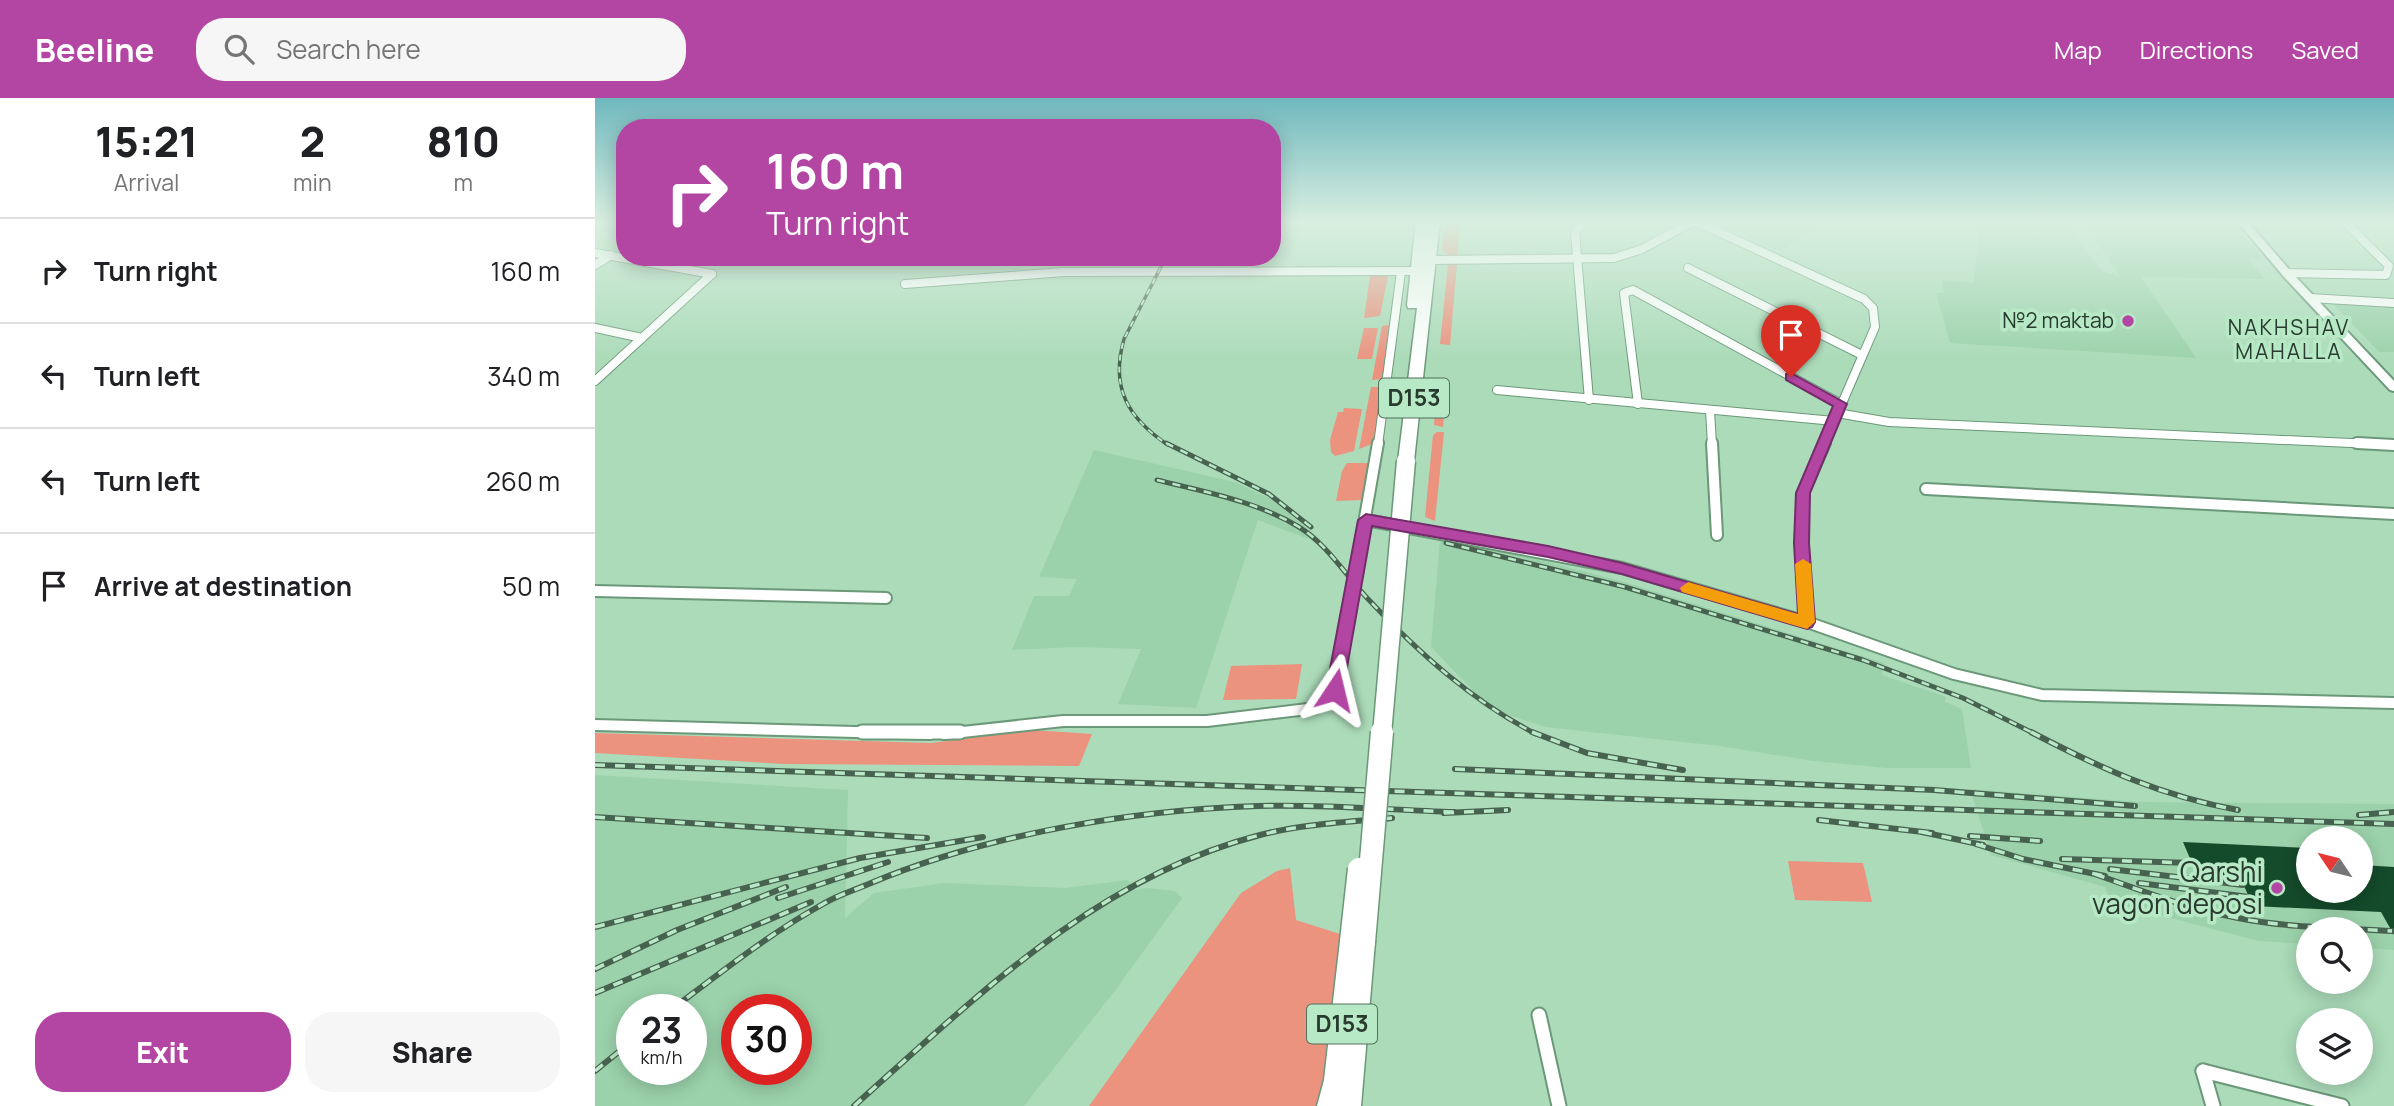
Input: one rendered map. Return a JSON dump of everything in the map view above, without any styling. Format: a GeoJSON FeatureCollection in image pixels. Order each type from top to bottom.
{"type":"FeatureCollection","features":[{"type":"Feature","properties":{"kind":"main road","name":"D153"},"geometry":{"type":"LineString","coordinates":[[1348,1106],[1358,942],[1402,461],[1417,327],[1428,268]]}},
{"type":"Feature","properties":{"kind":"main road","name":"D153"},"geometry":{"type":"LineString","coordinates":[[1416,271],[1417,327]]}},
{"type":"Feature","properties":{"kind":"main road","name":"D153"},"geometry":{"type":"LineString","coordinates":[[1330,1106],[1358,942]]}},
{"type":"Feature","properties":{"kind":"street"},"geometry":{"type":"LineString","coordinates":[[595,381],[712,274],[679,268]]}},
{"type":"Feature","properties":{"kind":"street"},"geometry":{"type":"LineString","coordinates":[[1577,268],[1589,400]]}},
{"type":"Feature","properties":{"kind":"street"},"geometry":{"type":"LineString","coordinates":[[1688,268],[1862,355]]}},
{"type":"Feature","properties":{"kind":"street"},"geometry":{"type":"LineString","coordinates":[[1797,268],[1864,299],[1878,315],[1803,493],[1802,543],[1807,622]]}},
{"type":"Feature","properties":{"kind":"street"},"geometry":{"type":"LineString","coordinates":[[2283,268],[2394,388]]}},
{"type":"Feature","properties":{"kind":"street"},"geometry":{"type":"LineString","coordinates":[[2287,273],[2386,275],[2388,268]]}},
{"type":"Feature","properties":{"kind":"street"},"geometry":{"type":"LineString","coordinates":[[905,284],[1064,272],[1416,271]]}},
{"type":"Feature","properties":{"kind":"street"},"geometry":{"type":"LineString","coordinates":[[595,724],[941,734],[1063,721],[1207,721],[1316,708],[1335,690],[1366,520],[1401,272]]}},
{"type":"Feature","properties":{"kind":"street"},"geometry":{"type":"LineString","coordinates":[[1638,404],[1625,293],[1633,290],[1837,413]]}},
{"type":"Feature","properties":{"kind":"street"},"geometry":{"type":"LineString","coordinates":[[2310,298],[2394,303]]}},
{"type":"Feature","properties":{"kind":"street"},"geometry":{"type":"LineString","coordinates":[[595,328],[642,338]]}},
{"type":"Feature","properties":{"kind":"street"},"geometry":{"type":"LineString","coordinates":[[1497,390],[1710,410],[1837,413],[1889,422],[2394,445]]}},
{"type":"Feature","properties":{"kind":"street"},"geometry":{"type":"LineString","coordinates":[[1710,410],[1717,536]]}},
{"type":"Feature","properties":{"kind":"street"},"geometry":{"type":"LineString","coordinates":[[1926,489],[2394,514]]}},
{"type":"Feature","properties":{"kind":"street"},"geometry":{"type":"LineString","coordinates":[[1366,520],[1622,568],[1807,622],[1954,674],[2042,695],[2394,704]]}},
{"type":"Feature","properties":{"kind":"street"},"geometry":{"type":"LineString","coordinates":[[595,591],[886,598]]}},
{"type":"Feature","properties":{"kind":"street"},"geometry":{"type":"LineString","coordinates":[[1539,1015],[1559,1106]]}},
{"type":"Feature","properties":{"kind":"street"},"geometry":{"type":"LineString","coordinates":[[2213,1106],[2203,1071],[2342,1106]]}},
{"type":"Feature","properties":{"kind":"shaded area"},"geometry":{"type":"Polygon","coordinates":[[[1448,268],[1457,268],[1450,345],[1440,344],[1448,268]]]}},
{"type":"Feature","properties":{"kind":"shaded area"},"geometry":{"type":"Polygon","coordinates":[[[1975,268],[2100,268],[2120,276],[2115,268],[2256,268],[2264,279],[2141,277],[2196,358],[1950,343],[1936,293],[1944,293],[1942,280],[1974,283],[1975,268]]]}},
{"type":"Feature","properties":{"kind":"shaded area"},"geometry":{"type":"Polygon","coordinates":[[[1370,276],[1388,276],[1380,316],[1364,318],[1370,276]]]}},
{"type":"Feature","properties":{"kind":"shaded area"},"geometry":{"type":"Polygon","coordinates":[[[2333,304],[2394,306],[2394,352],[2379,352],[2333,304]]]}},
{"type":"Feature","properties":{"kind":"shaded area"},"geometry":{"type":"Polygon","coordinates":[[[1389,325],[1382,379],[1372,380],[1382,326],[1389,325]]]}},
{"type":"Feature","properties":{"kind":"shaded area"},"geometry":{"type":"Polygon","coordinates":[[[1364,328],[1378,328],[1372,359],[1357,359],[1364,328]]]}},
{"type":"Feature","properties":{"kind":"shaded area"},"geometry":{"type":"Polygon","coordinates":[[[1437,384],[1447,384],[1443,427],[1434,425],[1437,384]]]}},
{"type":"Feature","properties":{"kind":"shaded area"},"geometry":{"type":"Polygon","coordinates":[[[1371,387],[1381,389],[1376,439],[1372,444],[1359,449],[1371,387]]]}},
{"type":"Feature","properties":{"kind":"shaded area"},"geometry":{"type":"Polygon","coordinates":[[[1344,408],[1362,409],[1354,451],[1335,456],[1331,452],[1330,440],[1338,412],[1343,412],[1344,408]]]}},
{"type":"Feature","properties":{"kind":"shaded area"},"geometry":{"type":"Polygon","coordinates":[[[1444,432],[1435,521],[1425,517],[1433,435],[1444,432]]]}},
{"type":"Feature","properties":{"kind":"shaded area"},"geometry":{"type":"Polygon","coordinates":[[[1094,450],[1235,482],[1271,499],[1314,534],[1309,539],[1258,520],[1196,708],[1118,704],[1141,649],[1076,647],[1012,650],[1034,596],[1069,596],[1077,579],[1039,577],[1094,450]]]}},
{"type":"Feature","properties":{"kind":"shaded area"},"geometry":{"type":"Polygon","coordinates":[[[1347,463],[1370,463],[1362,500],[1336,501],[1342,471],[1347,463]]]}},
{"type":"Feature","properties":{"kind":"shaded area"},"geometry":{"type":"Polygon","coordinates":[[[1440,539],[1548,562],[1624,582],[1884,663],[1882,675],[1946,697],[1945,702],[1962,709],[1971,768],[1887,768],[1813,761],[1720,746],[1545,727],[1491,709],[1431,647],[1440,539]]]}},
{"type":"Feature","properties":{"kind":"shaded area"},"geometry":{"type":"Polygon","coordinates":[[[1302,664],[1296,699],[1223,700],[1231,666],[1302,664]]]}},
{"type":"Feature","properties":{"kind":"shaded area"},"geometry":{"type":"Polygon","coordinates":[[[1033,730],[1092,734],[1079,766],[784,764],[595,753],[595,733],[931,743],[1033,730]]]}},
{"type":"Feature","properties":{"kind":"shaded area"},"geometry":{"type":"Polygon","coordinates":[[[595,775],[848,790],[845,918],[874,893],[945,883],[1065,888],[1128,880],[1135,890],[1147,888],[1175,891],[1182,898],[1114,992],[1024,1106],[595,1106],[595,775]]]}},
{"type":"Feature","properties":{"kind":"shaded area"},"geometry":{"type":"Polygon","coordinates":[[[1970,789],[2139,802],[2394,804],[2394,950],[2373,949],[2373,917],[2296,917],[2296,943],[2258,941],[2111,902],[2105,887],[1991,855],[1970,789]]]}},
{"type":"Feature","properties":{"kind":"shaded area"},"geometry":{"type":"Polygon","coordinates":[[[1788,861],[1863,863],[1872,902],[1795,900],[1788,861]]]}},
{"type":"Feature","properties":{"kind":"shaded area"},"geometry":{"type":"Polygon","coordinates":[[[1290,868],[1296,920],[1340,934],[1322,1106],[1089,1106],[1241,893],[1277,871],[1290,868]]]}},
{"type":"Feature","properties":{"kind":"building","name":"Qarshi vagon deposi"},"geometry":{"type":"Polygon","coordinates":[[[2183,842],[2296,847],[2296,903],[2373,903],[2373,866],[2394,867],[2394,935],[2381,912],[2253,906],[2240,877],[2197,875],[2183,842]]]}},
{"type":"Feature","properties":{"kind":"railway"},"geometry":{"type":"LineString","coordinates":[[1160,268],[1124,339],[1119,372],[1121,387],[1133,413],[1168,445]]}},
{"type":"Feature","properties":{"kind":"railway"},"geometry":{"type":"LineString","coordinates":[[1166,443],[1269,494],[1311,527]]}},
{"type":"Feature","properties":{"kind":"railway"},"geometry":{"type":"LineString","coordinates":[[1157,480],[1248,504],[1299,527],[1319,543],[1369,600],[1426,657],[1468,691],[1533,732]]}},
{"type":"Feature","properties":{"kind":"railway"},"geometry":{"type":"LineString","coordinates":[[1446,543],[1625,587],[1863,660],[1963,698],[2031,732]]}},
{"type":"Feature","properties":{"kind":"railway"},"geometry":{"type":"LineString","coordinates":[[1533,732],[1587,753],[1683,770]]}},
{"type":"Feature","properties":{"kind":"railway"},"geometry":{"type":"LineString","coordinates":[[2031,732],[2157,789],[2238,810]]}},
{"type":"Feature","properties":{"kind":"railway"},"geometry":{"type":"LineString","coordinates":[[2031,732],[2035,734]]}},
{"type":"Feature","properties":{"kind":"railway"},"geometry":{"type":"LineString","coordinates":[[595,765],[2394,824]]}},
{"type":"Feature","properties":{"kind":"railway"},"geometry":{"type":"LineString","coordinates":[[1455,769],[1934,790],[2135,806]]}},
{"type":"Feature","properties":{"kind":"railway"},"geometry":{"type":"LineString","coordinates":[[692,994],[764,941],[829,901],[916,866],[1012,838],[1111,819],[1210,808],[1307,806],[1454,812]]}},
{"type":"Feature","properties":{"kind":"railway"},"geometry":{"type":"LineString","coordinates":[[1444,813],[1508,810]]}},
{"type":"Feature","properties":{"kind":"railway"},"geometry":{"type":"LineString","coordinates":[[2359,815],[2394,812]]}},
{"type":"Feature","properties":{"kind":"railway"},"geometry":{"type":"LineString","coordinates":[[595,817],[927,838]]}},
{"type":"Feature","properties":{"kind":"railway"},"geometry":{"type":"LineString","coordinates":[[854,1106],[993,983],[1092,910],[1145,880],[1201,854],[1260,835],[1309,826],[1392,818]]}},
{"type":"Feature","properties":{"kind":"railway"},"geometry":{"type":"LineString","coordinates":[[1819,820],[1932,833]]}},
{"type":"Feature","properties":{"kind":"railway"},"geometry":{"type":"LineString","coordinates":[[1922,832],[1983,845]]}},
{"type":"Feature","properties":{"kind":"railway"},"geometry":{"type":"LineString","coordinates":[[1970,836],[2040,841]]}},
{"type":"Feature","properties":{"kind":"railway"},"geometry":{"type":"LineString","coordinates":[[595,927],[860,858],[983,837]]}},
{"type":"Feature","properties":{"kind":"railway"},"geometry":{"type":"LineString","coordinates":[[1976,844],[2023,859],[2105,876]]}},
{"type":"Feature","properties":{"kind":"railway"},"geometry":{"type":"LineString","coordinates":[[2062,859],[2192,863]]}},
{"type":"Feature","properties":{"kind":"railway"},"geometry":{"type":"LineString","coordinates":[[778,898],[888,862]]}},
{"type":"Feature","properties":{"kind":"railway"},"geometry":{"type":"LineString","coordinates":[[2110,869],[2243,885]]}},
{"type":"Feature","properties":{"kind":"railway"},"geometry":{"type":"LineString","coordinates":[[2095,874],[2184,905],[2238,918],[2295,926],[2392,931]]}},
{"type":"Feature","properties":{"kind":"railway"},"geometry":{"type":"LineString","coordinates":[[2139,883],[2249,897]]}},
{"type":"Feature","properties":{"kind":"railway"},"geometry":{"type":"LineString","coordinates":[[595,969],[677,930],[786,887]]}},
{"type":"Feature","properties":{"kind":"railway"},"geometry":{"type":"LineString","coordinates":[[595,993],[811,902]]}},
{"type":"Feature","properties":{"kind":"railway"},"geometry":{"type":"LineString","coordinates":[[595,1071],[616,1054]]}},
{"type":"Feature","properties":{"kind":"slow traffic"},"geometry":{"type":"LineString","coordinates":[[1688,588],[1807,622],[1803,564]]}},
{"type":"Feature","properties":{"kind":"place","name":"№2 maktab"},"geometry":{"type":"Point","coordinates":[2128,321]}},
{"type":"Feature","properties":{"kind":"place","name":"Qarshi vagon deposi"},"geometry":{"type":"Point","coordinates":[2277,888]}},
{"type":"Feature","properties":{"kind":"district","name":"NAKHSHAV MAHALLA"},"geometry":{"type":"Point","coordinates":[2289,340]}},
{"type":"Feature","properties":{"kind":"route"},"geometry":{"type":"LineString","coordinates":[[1335,690],[1366,520],[1622,568],[1807,622],[1802,543],[1803,493],[1841,404],[1791,377]]}}]}
